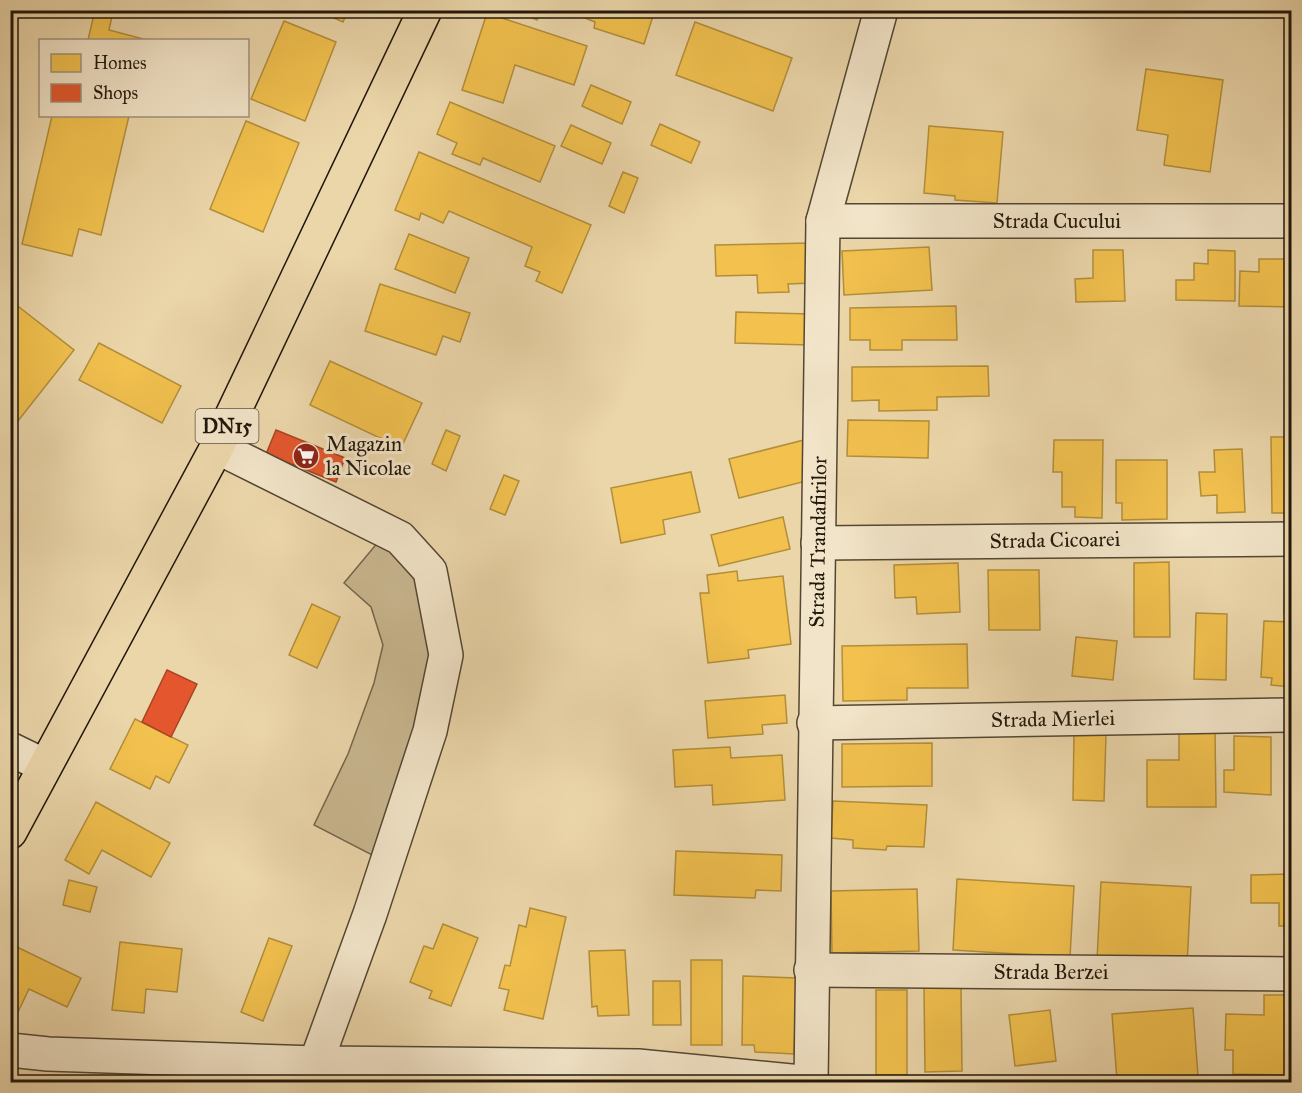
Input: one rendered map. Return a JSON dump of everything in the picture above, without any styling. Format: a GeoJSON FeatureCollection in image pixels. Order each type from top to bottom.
{"type":"FeatureCollection","features":[{"type":"Feature","properties":{"kind":"main road","name":"DN15"},"geometry":{"type":"LineString","coordinates":[[10,832],[217,447],[425,10]]}},
{"type":"Feature","properties":{"kind":"street","name":"Strada Trandafirilor"},"geometry":{"type":"LineString","coordinates":[[811,1083],[814,723],[823,220],[881,10]]}},
{"type":"Feature","properties":{"kind":"street","name":"Strada Cucului"},"geometry":{"type":"LineString","coordinates":[[823,220],[1292,221]]}},
{"type":"Feature","properties":{"kind":"street"},"geometry":{"type":"LineString","coordinates":[[217,447],[400,538],[430,571],[446,655],[430,731],[370,914],[313,1073]]}},
{"type":"Feature","properties":{"kind":"street","name":"Strada Cicoarei"},"geometry":{"type":"LineString","coordinates":[[818,543],[1292,539]]}},
{"type":"Feature","properties":{"kind":"street","name":"Strada Mierlei"},"geometry":{"type":"LineString","coordinates":[[814,723],[1292,715]]}},
{"type":"Feature","properties":{"kind":"street"},"geometry":{"type":"LineString","coordinates":[[10,749],[45,766]]}},
{"type":"Feature","properties":{"kind":"street","name":"Strada Berzei"},"geometry":{"type":"LineString","coordinates":[[811,970],[1292,974]]}},
{"type":"Feature","properties":{"kind":"street"},"geometry":{"type":"LineString","coordinates":[[10,1050],[313,1073],[638,1066],[801,1083]]}},
{"type":"Feature","properties":{"kind":"shaded area"},"geometry":{"type":"Polygon","coordinates":[[[379,541],[410,570],[422,588],[429,620],[430,653],[426,688],[418,723],[374,856],[314,825],[348,754],[374,683],[383,645],[371,607],[344,583],[379,541]]]}},
{"type":"Feature","properties":{"kind":"building: Homes"},"geometry":{"type":"Polygon","coordinates":[[[95,10],[113,12],[109,30],[143,39],[88,39],[95,10]]]}},
{"type":"Feature","properties":{"kind":"building: Homes"},"geometry":{"type":"Polygon","coordinates":[[[316,10],[348,10],[343,22],[316,10]]]}},
{"type":"Feature","properties":{"kind":"building: Homes"},"geometry":{"type":"Polygon","coordinates":[[[514,10],[541,10],[537,20],[514,10]]]}},
{"type":"Feature","properties":{"kind":"building: Homes"},"geometry":{"type":"Polygon","coordinates":[[[565,10],[655,10],[644,44],[594,28],[595,22],[565,10]]]}},
{"type":"Feature","properties":{"kind":"building: Homes"},"geometry":{"type":"Polygon","coordinates":[[[712,10],[730,10],[729,16],[712,10]]]}},
{"type":"Feature","properties":{"kind":"building: Homes"},"geometry":{"type":"Polygon","coordinates":[[[487,13],[587,46],[574,85],[515,65],[503,103],[462,90],[487,13]]]}},
{"type":"Feature","properties":{"kind":"building: Homes"},"geometry":{"type":"Polygon","coordinates":[[[284,21],[336,42],[305,121],[251,99],[284,21]]]}},
{"type":"Feature","properties":{"kind":"building: Homes"},"geometry":{"type":"Polygon","coordinates":[[[695,22],[792,58],[773,111],[676,75],[695,22]]]}},
{"type":"Feature","properties":{"kind":"building: Homes"},"geometry":{"type":"Polygon","coordinates":[[[1146,69],[1223,80],[1210,172],[1164,165],[1168,135],[1137,130],[1146,69]]]}},
{"type":"Feature","properties":{"kind":"building: Homes"},"geometry":{"type":"Polygon","coordinates":[[[591,85],[631,102],[622,124],[582,106],[591,85]]]}},
{"type":"Feature","properties":{"kind":"building: Homes"},"geometry":{"type":"Polygon","coordinates":[[[450,102],[555,146],[540,182],[483,158],[480,165],[452,154],[457,143],[437,134],[450,102]]]}},
{"type":"Feature","properties":{"kind":"building: Homes"},"geometry":{"type":"Polygon","coordinates":[[[52,117],[129,117],[101,235],[79,229],[72,256],[22,244],[52,117]]]}},
{"type":"Feature","properties":{"kind":"building: Homes"},"geometry":{"type":"Polygon","coordinates":[[[246,121],[299,143],[263,232],[210,209],[246,121]]]}},
{"type":"Feature","properties":{"kind":"building: Homes"},"geometry":{"type":"Polygon","coordinates":[[[660,124],[700,142],[691,163],[651,145],[660,124]]]}},
{"type":"Feature","properties":{"kind":"building: Homes"},"geometry":{"type":"Polygon","coordinates":[[[571,125],[611,143],[602,164],[561,146],[571,125]]]}},
{"type":"Feature","properties":{"kind":"building: Homes"},"geometry":{"type":"Polygon","coordinates":[[[929,126],[1003,132],[997,203],[955,200],[955,196],[924,193],[929,126]]]}},
{"type":"Feature","properties":{"kind":"building: Homes"},"geometry":{"type":"Polygon","coordinates":[[[419,152],[591,225],[562,293],[536,281],[540,272],[525,266],[532,247],[449,211],[443,223],[421,213],[419,220],[395,210],[419,152]]]}},
{"type":"Feature","properties":{"kind":"building: Homes"},"geometry":{"type":"Polygon","coordinates":[[[623,172],[638,178],[624,213],[609,206],[623,172]]]}},
{"type":"Feature","properties":{"kind":"building: Homes"},"geometry":{"type":"Polygon","coordinates":[[[409,234],[469,258],[455,293],[395,269],[409,234]]]}},
{"type":"Feature","properties":{"kind":"building: Homes"},"geometry":{"type":"Polygon","coordinates":[[[811,243],[811,283],[788,284],[789,292],[758,293],[757,275],[716,276],[715,245],[811,243]]]}},
{"type":"Feature","properties":{"kind":"building: Homes"},"geometry":{"type":"Polygon","coordinates":[[[929,247],[932,290],[844,295],[842,251],[929,247]]]}},
{"type":"Feature","properties":{"kind":"building: Homes"},"geometry":{"type":"Polygon","coordinates":[[[1093,250],[1123,250],[1125,301],[1076,302],[1075,279],[1093,278],[1093,250]]]}},
{"type":"Feature","properties":{"kind":"building: Homes"},"geometry":{"type":"Polygon","coordinates":[[[1208,250],[1235,251],[1235,301],[1176,300],[1176,280],[1194,280],[1194,263],[1208,264],[1208,250]]]}},
{"type":"Feature","properties":{"kind":"building: Homes"},"geometry":{"type":"Polygon","coordinates":[[[1259,259],[1292,259],[1292,307],[1239,306],[1240,271],[1259,272],[1259,259]]]}},
{"type":"Feature","properties":{"kind":"building: Homes"},"geometry":{"type":"Polygon","coordinates":[[[380,284],[470,313],[460,342],[443,336],[436,355],[365,331],[380,284]]]}},
{"type":"Feature","properties":{"kind":"building: Homes"},"geometry":{"type":"Polygon","coordinates":[[[10,300],[74,350],[10,431],[10,300]]]}},
{"type":"Feature","properties":{"kind":"building: Homes"},"geometry":{"type":"Polygon","coordinates":[[[956,306],[957,340],[902,340],[902,350],[870,350],[870,340],[850,340],[850,308],[956,306]]]}},
{"type":"Feature","properties":{"kind":"building: Homes"},"geometry":{"type":"Polygon","coordinates":[[[736,312],[812,314],[810,345],[735,343],[736,312]]]}},
{"type":"Feature","properties":{"kind":"building: Homes"},"geometry":{"type":"Polygon","coordinates":[[[99,343],[181,386],[162,423],[79,380],[99,343]]]}},
{"type":"Feature","properties":{"kind":"building: Homes"},"geometry":{"type":"Polygon","coordinates":[[[330,361],[422,403],[401,448],[310,405],[330,361]]]}},
{"type":"Feature","properties":{"kind":"building: Homes"},"geometry":{"type":"Polygon","coordinates":[[[988,366],[989,396],[937,397],[937,410],[879,411],[879,400],[852,401],[852,367],[988,366]]]}},
{"type":"Feature","properties":{"kind":"building: Homes"},"geometry":{"type":"Polygon","coordinates":[[[848,420],[929,421],[928,458],[847,456],[848,420]]]}},
{"type":"Feature","properties":{"kind":"building: Homes"},"geometry":{"type":"Polygon","coordinates":[[[446,430],[460,436],[446,471],[432,464],[446,430]]]}},
{"type":"Feature","properties":{"kind":"building: Homes"},"geometry":{"type":"Polygon","coordinates":[[[1271,437],[1292,437],[1292,513],[1272,513],[1271,437]]]}},
{"type":"Feature","properties":{"kind":"building: Homes"},"geometry":{"type":"Polygon","coordinates":[[[808,439],[818,478],[739,498],[729,459],[808,439]]]}},
{"type":"Feature","properties":{"kind":"building: Homes"},"geometry":{"type":"Polygon","coordinates":[[[1054,440],[1103,440],[1102,518],[1075,517],[1075,507],[1062,507],[1062,472],[1053,472],[1054,440]]]}},
{"type":"Feature","properties":{"kind":"building: Homes"},"geometry":{"type":"Polygon","coordinates":[[[1242,449],[1245,512],[1217,513],[1217,495],[1201,496],[1199,472],[1215,472],[1214,450],[1242,449]]]}},
{"type":"Feature","properties":{"kind":"building: Homes"},"geometry":{"type":"Polygon","coordinates":[[[1116,460],[1167,460],[1167,519],[1122,520],[1122,503],[1116,503],[1116,460]]]}},
{"type":"Feature","properties":{"kind":"building: Homes"},"geometry":{"type":"Polygon","coordinates":[[[691,472],[700,512],[663,520],[665,534],[621,543],[611,488],[691,472]]]}},
{"type":"Feature","properties":{"kind":"building: Homes"},"geometry":{"type":"Polygon","coordinates":[[[504,475],[519,481],[505,515],[490,509],[504,475]]]}},
{"type":"Feature","properties":{"kind":"building: Homes"},"geometry":{"type":"Polygon","coordinates":[[[783,517],[790,549],[719,566],[711,535],[783,517]]]}},
{"type":"Feature","properties":{"kind":"building: Homes"},"geometry":{"type":"Polygon","coordinates":[[[1286,547],[1292,547],[1292,613],[1284,613],[1286,547]]]}},
{"type":"Feature","properties":{"kind":"building: Homes"},"geometry":{"type":"Polygon","coordinates":[[[1169,562],[1170,637],[1134,637],[1134,563],[1169,562]]]}},
{"type":"Feature","properties":{"kind":"building: Homes"},"geometry":{"type":"Polygon","coordinates":[[[958,563],[960,612],[917,614],[916,597],[895,598],[894,565],[958,563]]]}},
{"type":"Feature","properties":{"kind":"building: Homes"},"geometry":{"type":"Polygon","coordinates":[[[988,570],[1039,570],[1040,630],[989,630],[988,570]]]}},
{"type":"Feature","properties":{"kind":"building: Homes"},"geometry":{"type":"Polygon","coordinates":[[[737,571],[738,581],[783,576],[791,644],[748,650],[749,658],[708,663],[700,593],[709,593],[707,575],[737,571]]]}},
{"type":"Feature","properties":{"kind":"building: Homes"},"geometry":{"type":"Polygon","coordinates":[[[10,573],[16,577],[10,588],[10,573]]]}},
{"type":"Feature","properties":{"kind":"building: Homes"},"geometry":{"type":"Polygon","coordinates":[[[312,604],[340,617],[317,668],[289,655],[312,604]]]}},
{"type":"Feature","properties":{"kind":"building: Homes"},"geometry":{"type":"Polygon","coordinates":[[[1196,613],[1227,614],[1226,680],[1194,679],[1196,613]]]}},
{"type":"Feature","properties":{"kind":"building: Homes"},"geometry":{"type":"Polygon","coordinates":[[[1264,621],[1292,622],[1292,687],[1271,685],[1272,678],[1261,677],[1264,621]]]}},
{"type":"Feature","properties":{"kind":"building: Homes"},"geometry":{"type":"Polygon","coordinates":[[[1076,637],[1117,641],[1113,680],[1072,676],[1076,637]]]}},
{"type":"Feature","properties":{"kind":"building: Homes"},"geometry":{"type":"Polygon","coordinates":[[[967,644],[968,688],[907,688],[907,700],[843,701],[842,646],[967,644]]]}},
{"type":"Feature","properties":{"kind":"building: Homes"},"geometry":{"type":"Polygon","coordinates":[[[785,695],[787,723],[762,725],[763,734],[708,738],[705,701],[785,695]]]}},
{"type":"Feature","properties":{"kind":"building: Homes"},"geometry":{"type":"Polygon","coordinates":[[[135,719],[188,745],[169,783],[156,776],[150,789],[110,769],[135,719]]]}},
{"type":"Feature","properties":{"kind":"building: Homes"},"geometry":{"type":"Polygon","coordinates":[[[1179,730],[1215,730],[1216,807],[1147,807],[1147,760],[1179,760],[1179,730]]]}},
{"type":"Feature","properties":{"kind":"building: Homes"},"geometry":{"type":"Polygon","coordinates":[[[1074,734],[1106,735],[1104,801],[1073,800],[1074,734]]]}},
{"type":"Feature","properties":{"kind":"building: Homes"},"geometry":{"type":"Polygon","coordinates":[[[1234,736],[1271,737],[1271,795],[1224,792],[1224,770],[1234,770],[1234,736]]]}},
{"type":"Feature","properties":{"kind":"building: Homes"},"geometry":{"type":"Polygon","coordinates":[[[932,743],[932,786],[842,787],[842,744],[932,743]]]}},
{"type":"Feature","properties":{"kind":"building: Homes"},"geometry":{"type":"Polygon","coordinates":[[[730,747],[731,758],[782,755],[785,800],[713,805],[712,785],[675,787],[673,750],[730,747]]]}},
{"type":"Feature","properties":{"kind":"building: Homes"},"geometry":{"type":"Polygon","coordinates":[[[833,801],[927,805],[924,847],[887,846],[886,850],[853,848],[853,840],[831,838],[833,801]]]}},
{"type":"Feature","properties":{"kind":"building: Homes"},"geometry":{"type":"Polygon","coordinates":[[[96,802],[170,843],[151,877],[102,850],[89,874],[65,860],[96,802]]]}},
{"type":"Feature","properties":{"kind":"building: Homes"},"geometry":{"type":"Polygon","coordinates":[[[676,851],[782,855],[781,891],[756,890],[755,898],[674,895],[676,851]]]}},
{"type":"Feature","properties":{"kind":"building: Homes"},"geometry":{"type":"Polygon","coordinates":[[[1292,874],[1292,926],[1279,926],[1279,903],[1251,903],[1251,875],[1292,874]]]}},
{"type":"Feature","properties":{"kind":"building: Homes"},"geometry":{"type":"Polygon","coordinates":[[[957,879],[1074,886],[1070,957],[953,950],[957,879]]]}},
{"type":"Feature","properties":{"kind":"building: Homes"},"geometry":{"type":"Polygon","coordinates":[[[69,880],[97,887],[90,912],[63,905],[69,880]]]}},
{"type":"Feature","properties":{"kind":"building: Homes"},"geometry":{"type":"Polygon","coordinates":[[[1101,882],[1191,887],[1187,965],[1097,960],[1101,882]]]}},
{"type":"Feature","properties":{"kind":"building: Homes"},"geometry":{"type":"Polygon","coordinates":[[[917,889],[919,951],[832,953],[831,891],[917,889]]]}},
{"type":"Feature","properties":{"kind":"building: Homes"},"geometry":{"type":"Polygon","coordinates":[[[530,908],[566,917],[543,1019],[504,1010],[509,990],[499,988],[505,965],[510,966],[519,925],[526,927],[530,908]]]}},
{"type":"Feature","properties":{"kind":"building: Homes"},"geometry":{"type":"Polygon","coordinates":[[[443,924],[478,938],[451,1006],[429,998],[432,991],[410,982],[424,946],[433,949],[443,924]]]}},
{"type":"Feature","properties":{"kind":"building: Homes"},"geometry":{"type":"Polygon","coordinates":[[[269,938],[292,946],[263,1021],[241,1012],[269,938]]]}},
{"type":"Feature","properties":{"kind":"building: Homes"},"geometry":{"type":"Polygon","coordinates":[[[120,942],[182,949],[177,992],[146,989],[144,1013],[112,1010],[120,942]]]}},
{"type":"Feature","properties":{"kind":"building: Homes"},"geometry":{"type":"Polygon","coordinates":[[[17,947],[81,978],[67,1007],[29,989],[18,1012],[10,1008],[10,961],[17,947]]]}},
{"type":"Feature","properties":{"kind":"building: Homes"},"geometry":{"type":"Polygon","coordinates":[[[625,950],[629,1015],[598,1016],[597,1006],[592,1007],[589,951],[625,950]]]}},
{"type":"Feature","properties":{"kind":"building: Homes"},"geometry":{"type":"Polygon","coordinates":[[[691,960],[722,960],[722,1045],[691,1045],[691,960]]]}},
{"type":"Feature","properties":{"kind":"building: Homes"},"geometry":{"type":"Polygon","coordinates":[[[743,976],[797,978],[794,1054],[755,1052],[754,1045],[742,1045],[743,976]]]}},
{"type":"Feature","properties":{"kind":"building: Homes"},"geometry":{"type":"Polygon","coordinates":[[[653,981],[680,981],[681,1025],[653,1025],[653,981]]]}},
{"type":"Feature","properties":{"kind":"building: Homes"},"geometry":{"type":"Polygon","coordinates":[[[961,987],[962,1071],[925,1072],[924,988],[961,987]]]}},
{"type":"Feature","properties":{"kind":"building: Homes"},"geometry":{"type":"Polygon","coordinates":[[[876,990],[907,990],[907,1075],[876,1075],[876,990]]]}},
{"type":"Feature","properties":{"kind":"building: Homes"},"geometry":{"type":"Polygon","coordinates":[[[1264,995],[1292,995],[1292,1075],[1233,1074],[1233,1050],[1225,1050],[1226,1014],[1264,1015],[1264,995]]]}},
{"type":"Feature","properties":{"kind":"building: Homes"},"geometry":{"type":"Polygon","coordinates":[[[1193,1008],[1198,1076],[1117,1081],[1112,1014],[1193,1008]]]}},
{"type":"Feature","properties":{"kind":"building: Homes"},"geometry":{"type":"Polygon","coordinates":[[[1050,1010],[1056,1061],[1015,1066],[1009,1015],[1050,1010]]]}},
{"type":"Feature","properties":{"kind":"building: Shops","name":"Magazin la Nicolae"},"geometry":{"type":"Polygon","coordinates":[[[276,430],[345,458],[336,482],[266,454],[276,430]]]}},
{"type":"Feature","properties":{"kind":"building: Shops"},"geometry":{"type":"Polygon","coordinates":[[[167,670],[197,684],[171,737],[142,722],[167,670]]]}},
{"type":"Feature","properties":{"kind":"place","name":"Magazin la Nicolae"},"geometry":{"type":"Point","coordinates":[306,456]}}]}
